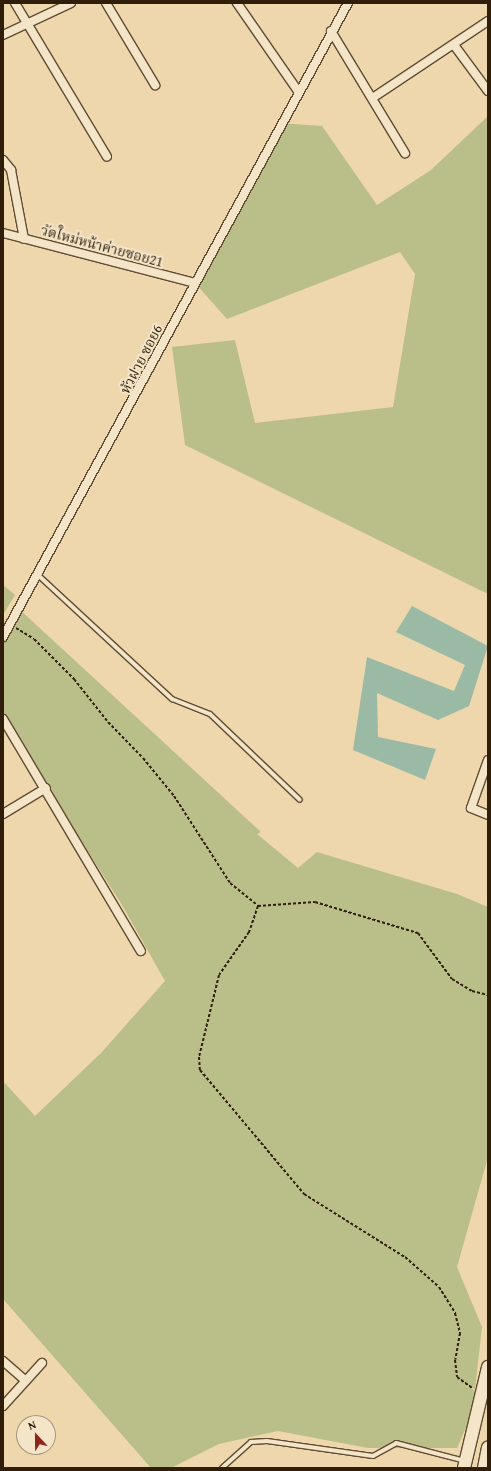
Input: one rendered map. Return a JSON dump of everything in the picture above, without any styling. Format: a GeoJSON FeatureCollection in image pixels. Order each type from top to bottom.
{"type":"FeatureCollection","features":[{"type":"Feature","properties":{"kind":"main road"},"geometry":{"type":"LineString","coordinates":[[465,1465],[488,1367]]}},
{"type":"Feature","properties":{"kind":"main road"},"geometry":{"type":"LineString","coordinates":[[485,1464],[488,1447]]}},
{"type":"Feature","properties":{"kind":"street"},"geometry":{"type":"LineString","coordinates":[[16,3],[107,157]]}},
{"type":"Feature","properties":{"kind":"street"},"geometry":{"type":"LineString","coordinates":[[3,35],[71,3]]}},
{"type":"Feature","properties":{"kind":"street"},"geometry":{"type":"LineString","coordinates":[[106,3],[155,85]]}},
{"type":"Feature","properties":{"kind":"street"},"geometry":{"type":"LineString","coordinates":[[237,3],[298,91]]}},
{"type":"Feature","properties":{"kind":"street","name":"หัวฝาย ซอย6"},"geometry":{"type":"LineString","coordinates":[[3,637],[38,575],[298,91],[348,3]]}},
{"type":"Feature","properties":{"kind":"street"},"geometry":{"type":"LineString","coordinates":[[374,97],[488,21]]}},
{"type":"Feature","properties":{"kind":"street"},"geometry":{"type":"LineString","coordinates":[[331,32],[374,97],[405,153]]}},
{"type":"Feature","properties":{"kind":"street"},"geometry":{"type":"LineString","coordinates":[[454,45],[488,91]]}},
{"type":"Feature","properties":{"kind":"street"},"geometry":{"type":"LineString","coordinates":[[3,160],[11,170],[24,239]]}},
{"type":"Feature","properties":{"kind":"street","name":"วัดใหม่หน้าค่ายซอย21"},"geometry":{"type":"LineString","coordinates":[[3,233],[195,283]]}},
{"type":"Feature","properties":{"kind":"street"},"geometry":{"type":"LineString","coordinates":[[3,718],[46,788],[141,951]]}},
{"type":"Feature","properties":{"kind":"street"},"geometry":{"type":"LineString","coordinates":[[488,760],[471,808],[488,815]]}},
{"type":"Feature","properties":{"kind":"street"},"geometry":{"type":"LineString","coordinates":[[3,814],[46,788]]}},
{"type":"Feature","properties":{"kind":"street"},"geometry":{"type":"LineString","coordinates":[[3,1361],[26,1381]]}},
{"type":"Feature","properties":{"kind":"street"},"geometry":{"type":"LineString","coordinates":[[3,1406],[42,1363]]}},
{"type":"Feature","properties":{"kind":"lane"},"geometry":{"type":"LineString","coordinates":[[38,575],[172,699],[210,714],[300,800]]}},
{"type":"Feature","properties":{"kind":"lane"},"geometry":{"type":"LineString","coordinates":[[222,1468],[246,1445],[259,1442],[373,1456],[396,1443],[465,1465]]}},
{"type":"Feature","properties":{"kind":"path"},"geometry":{"type":"LineString","coordinates":[[10,625],[34,639],[74,679],[174,796],[230,883],[258,906],[316,902],[418,933],[452,979],[472,991],[488,995]]}},
{"type":"Feature","properties":{"kind":"path"},"geometry":{"type":"LineString","coordinates":[[258,906],[249,932],[219,976],[199,1057],[200,1070],[304,1194],[405,1257],[439,1286],[455,1313],[460,1333],[455,1360],[458,1376],[481,1393]]}},
{"type":"Feature","properties":{"kind":"green space"},"geometry":{"type":"Polygon","coordinates":[[[488,116],[488,594],[185,445],[172,347],[235,340],[255,423],[393,407],[415,274],[400,252],[227,319],[195,283],[280,123],[322,126],[377,205],[431,170],[488,116]]]}},
{"type":"Feature","properties":{"kind":"green space"},"geometry":{"type":"Polygon","coordinates":[[[3,585],[15,595],[3,615],[3,585]]]}},
{"type":"Feature","properties":{"kind":"green space"},"geometry":{"type":"Polygon","coordinates":[[[19,609],[261,832],[257,834],[298,868],[317,852],[457,894],[488,907],[488,1157],[457,1267],[482,1327],[475,1389],[461,1384],[481,1393],[457,1448],[368,1448],[278,1431],[219,1444],[171,1468],[151,1468],[3,1299],[3,1081],[35,1116],[101,1053],[165,981],[122,905],[3,718],[3,636],[19,609]]]}},
{"type":"Feature","properties":{"kind":"shaded area"},"geometry":{"type":"Polygon","coordinates":[[[412,606],[488,646],[469,706],[438,720],[377,693],[378,737],[436,749],[425,780],[353,750],[367,657],[454,691],[465,665],[396,632],[412,606]]]}}]}
